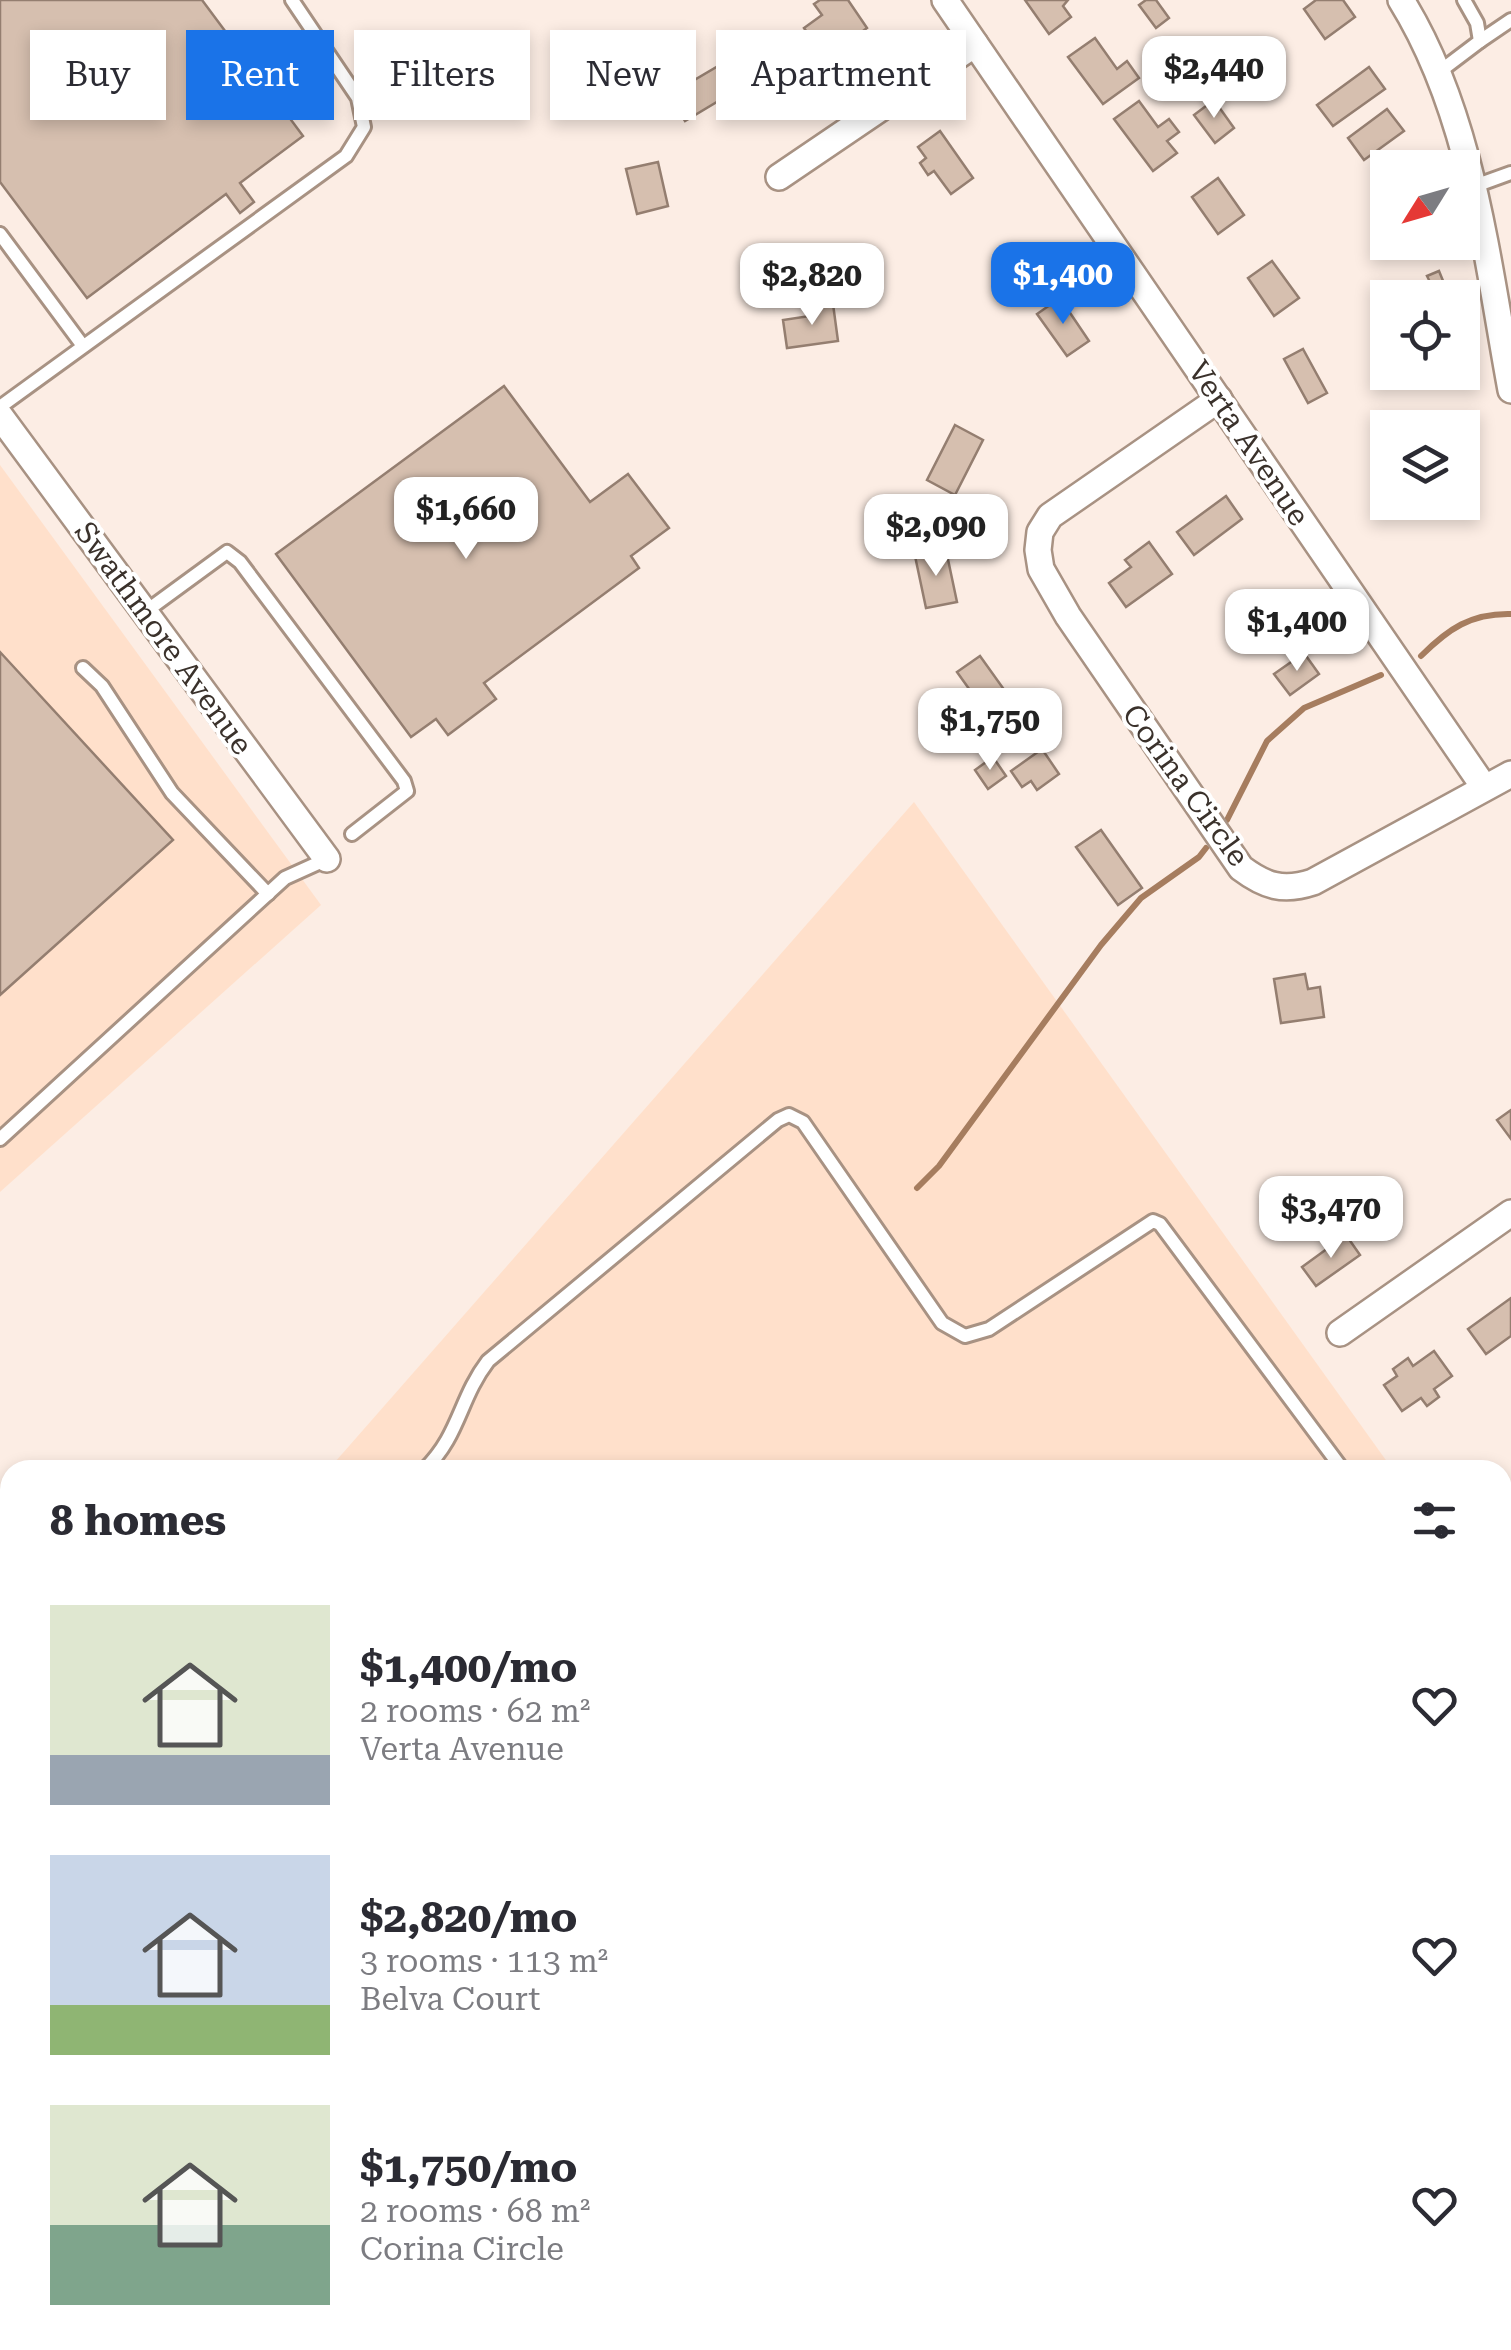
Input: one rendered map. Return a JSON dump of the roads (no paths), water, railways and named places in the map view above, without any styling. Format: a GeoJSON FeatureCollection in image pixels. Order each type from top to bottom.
{"type":"FeatureCollection","features":[{"type":"Feature","properties":{"kind":"street","name":"Verta Avenue"},"geometry":{"type":"LineString","coordinates":[[945,0],[1484,787]]}},
{"type":"Feature","properties":{"kind":"street"},"geometry":{"type":"LineString","coordinates":[[1401,0],[1440,72],[1462,150]]}},
{"type":"Feature","properties":{"kind":"street"},"geometry":{"type":"LineString","coordinates":[[779,177],[975,44]]}},
{"type":"Feature","properties":{"kind":"street"},"geometry":{"type":"LineString","coordinates":[[1480,227],[1510,382]]}},
{"type":"Feature","properties":{"kind":"street","name":"Corina Circle"},"geometry":{"type":"LineString","coordinates":[[1219,400],[1072,497],[1050,516],[1040,532],[1038,550],[1041,569],[1068,616],[1240,868],[1276,888],[1296,888],[1511,774]]}},
{"type":"Feature","properties":{"kind":"street","name":"Swathmore Avenue"},"geometry":{"type":"LineString","coordinates":[[0,416],[327,859]]}},
{"type":"Feature","properties":{"kind":"street"},"geometry":{"type":"LineString","coordinates":[[1340,1334],[1511,1213]]}},
{"type":"Feature","properties":{"kind":"lane"},"geometry":{"type":"LineString","coordinates":[[0,407],[346,156],[364,128],[358,98],[292,0]]}},
{"type":"Feature","properties":{"kind":"lane"},"geometry":{"type":"LineString","coordinates":[[1464,0],[1477,23],[1480,41]]}},
{"type":"Feature","properties":{"kind":"lane"},"geometry":{"type":"LineString","coordinates":[[1440,72],[1511,20]]}},
{"type":"Feature","properties":{"kind":"lane"},"geometry":{"type":"LineString","coordinates":[[1480,183],[1511,173]]}},
{"type":"Feature","properties":{"kind":"lane"},"geometry":{"type":"LineString","coordinates":[[0,234],[83,346]]}},
{"type":"Feature","properties":{"kind":"lane"},"geometry":{"type":"LineString","coordinates":[[145,612],[227,552],[240,562],[404,780],[407,791],[352,834]]}},
{"type":"Feature","properties":{"kind":"lane"},"geometry":{"type":"LineString","coordinates":[[82,668],[102,686],[172,793],[268,894]]}},
{"type":"Feature","properties":{"kind":"lane"},"geometry":{"type":"LineString","coordinates":[[0,1139],[285,878],[327,859]]}},
{"type":"Feature","properties":{"kind":"lane"},"geometry":{"type":"LineString","coordinates":[[433,1460],[450,1440],[473,1380],[488,1361],[778,1120],[789,1116],[802,1122],[942,1323],[965,1336],[988,1330],[1153,1221],[1160,1224],[1336,1460]]}},
{"type":"Feature","properties":{"kind":"waterway"},"geometry":{"type":"LineString","coordinates":[[1421,656],[1461,624],[1484,616],[1511,614]]}},
{"type":"Feature","properties":{"kind":"waterway"},"geometry":{"type":"LineString","coordinates":[[1227,820],[1267,741],[1304,708],[1381,675]]}},
{"type":"Feature","properties":{"kind":"waterway"},"geometry":{"type":"LineString","coordinates":[[917,1188],[939,1166],[1101,945],[1141,898],[1206,848]]}}]}
